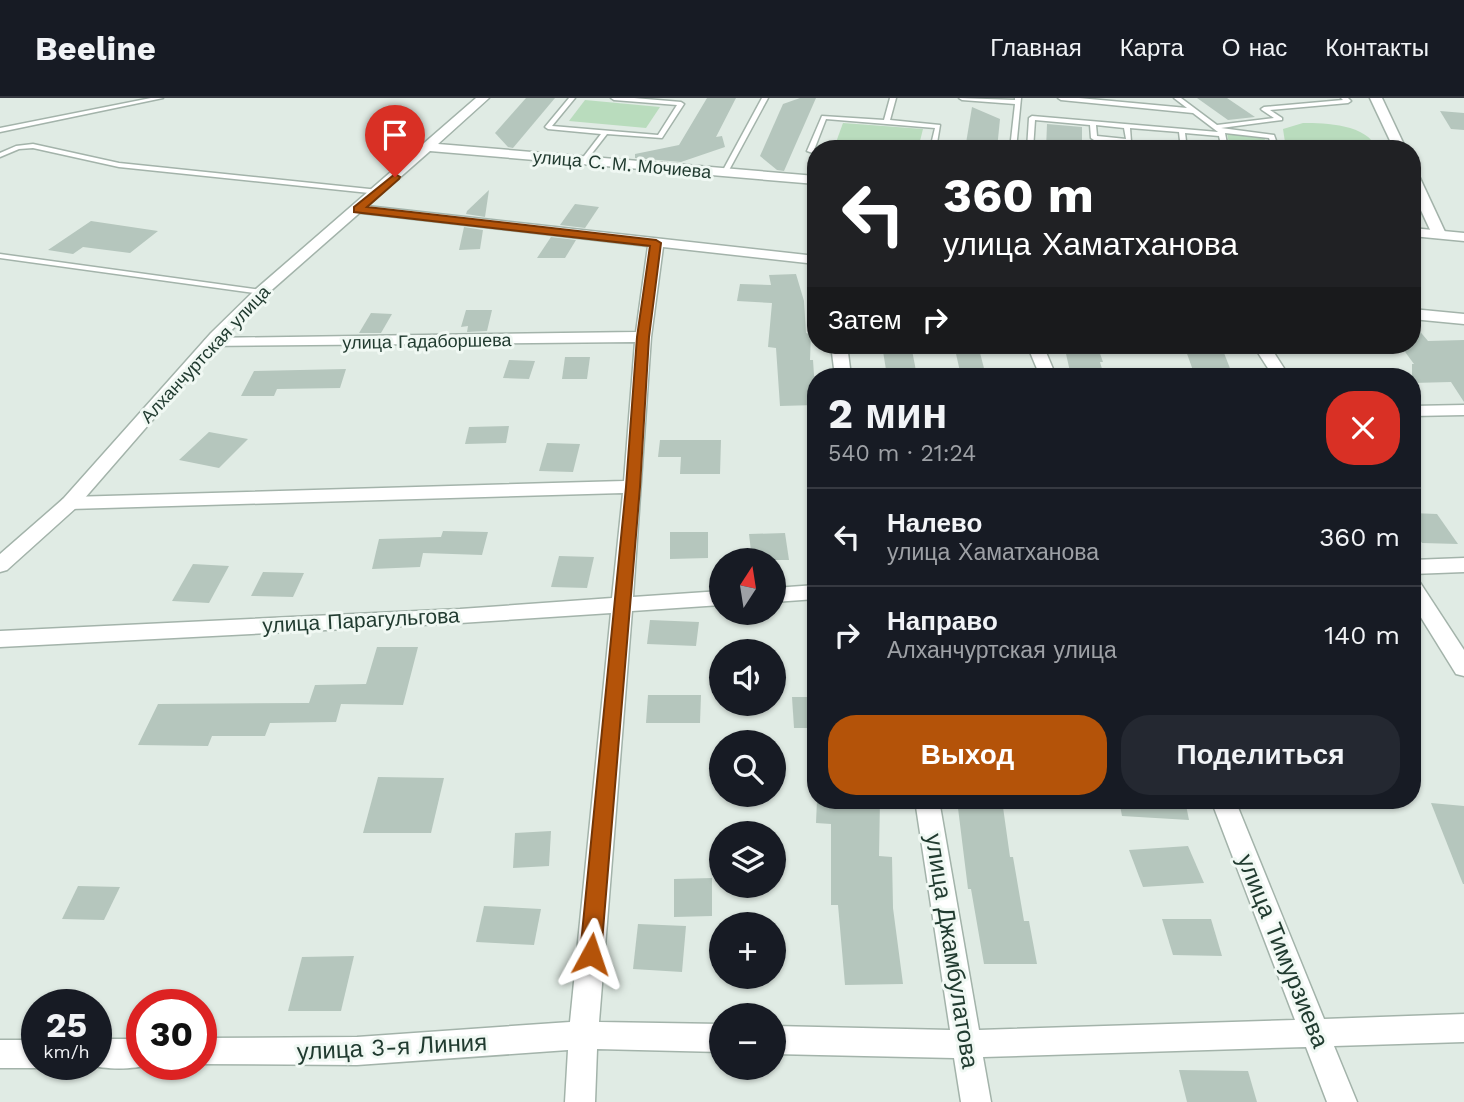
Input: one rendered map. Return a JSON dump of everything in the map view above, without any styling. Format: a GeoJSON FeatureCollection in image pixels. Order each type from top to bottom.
{"type":"FeatureCollection","features":[{"type":"Feature","properties":{"kind":"street","name":"Алханчуртская улица"},"geometry":{"type":"LineString","coordinates":[[0,565],[69,503],[211,343],[261,292],[379,192],[483,98]]}},
{"type":"Feature","properties":{"kind":"street"},"geometry":{"type":"LineString","coordinates":[[1376,98],[1396,140]]}},
{"type":"Feature","properties":{"kind":"street","name":"улица С. М. Мочиева"},"geometry":{"type":"LineString","coordinates":[[429,147],[807,179]]}},
{"type":"Feature","properties":{"kind":"street"},"geometry":{"type":"LineString","coordinates":[[1421,195],[1439,234]]}},
{"type":"Feature","properties":{"kind":"street"},"geometry":{"type":"LineString","coordinates":[[358,209],[807,259]]}},
{"type":"Feature","properties":{"kind":"street"},"geometry":{"type":"LineString","coordinates":[[1421,233],[1464,237]]}},
{"type":"Feature","properties":{"kind":"street"},"geometry":{"type":"LineString","coordinates":[[580,1102],[583,1035],[623,605],[643,337],[656,243]]}},
{"type":"Feature","properties":{"kind":"street"},"geometry":{"type":"LineString","coordinates":[[1421,315],[1464,319]]}},
{"type":"Feature","properties":{"kind":"street","name":"улица Гадаборшева"},"geometry":{"type":"LineString","coordinates":[[211,343],[643,337]]}},
{"type":"Feature","properties":{"kind":"street"},"geometry":{"type":"LineString","coordinates":[[1421,411],[1464,410]]}},
{"type":"Feature","properties":{"kind":"street"},"geometry":{"type":"LineString","coordinates":[[69,503],[633,487]]}},
{"type":"Feature","properties":{"kind":"street"},"geometry":{"type":"LineString","coordinates":[[1421,567],[1464,565]]}},
{"type":"Feature","properties":{"kind":"street"},"geometry":{"type":"LineString","coordinates":[[786,594],[807,593]]}},
{"type":"Feature","properties":{"kind":"street","name":"улица Парагульгова"},"geometry":{"type":"LineString","coordinates":[[0,639],[709,599]]}},
{"type":"Feature","properties":{"kind":"street"},"geometry":{"type":"LineString","coordinates":[[1421,600],[1464,668]]}},
{"type":"Feature","properties":{"kind":"street","name":"улица Джамбулатова"},"geometry":{"type":"LineString","coordinates":[[928,809],[976,1102]]}},
{"type":"Feature","properties":{"kind":"street","name":"улица Тимурзиева"},"geometry":{"type":"LineString","coordinates":[[1227,809],[1342,1102]]}},
{"type":"Feature","properties":{"kind":"street"},"geometry":{"type":"LineString","coordinates":[[786,1040],[967,1044],[1464,1028]]}},
{"type":"Feature","properties":{"kind":"street","name":"улица 3-я Линия"},"geometry":{"type":"LineString","coordinates":[[217,1052],[357,1051],[583,1035],[709,1038]]}},
{"type":"Feature","properties":{"kind":"street"},"geometry":{"type":"LineString","coordinates":[[0,1054],[21,1054]]}},
{"type":"Feature","properties":{"kind":"lane"},"geometry":{"type":"LineString","coordinates":[[0,130],[160,98]]}},
{"type":"Feature","properties":{"kind":"lane"},"geometry":{"type":"LineString","coordinates":[[572,98],[548,127],[660,137],[681,104],[614,98]]}},
{"type":"Feature","properties":{"kind":"lane"},"geometry":{"type":"LineString","coordinates":[[725,172],[765,98]]}},
{"type":"Feature","properties":{"kind":"lane"},"geometry":{"type":"LineString","coordinates":[[887,122],[893,98]]}},
{"type":"Feature","properties":{"kind":"lane"},"geometry":{"type":"LineString","coordinates":[[961,98],[1018,100],[1014,140]]}},
{"type":"Feature","properties":{"kind":"lane"},"geometry":{"type":"LineString","coordinates":[[1061,98],[1195,111]]}},
{"type":"Feature","properties":{"kind":"lane"},"geometry":{"type":"LineString","coordinates":[[1177,98],[1220,130],[1223,140]]}},
{"type":"Feature","properties":{"kind":"lane"},"geometry":{"type":"LineString","coordinates":[[1220,130],[1280,119],[1264,109],[1348,101],[1343,98]]}},
{"type":"Feature","properties":{"kind":"lane"},"geometry":{"type":"LineString","coordinates":[[815,140],[824,117],[938,126],[935,140]]}},
{"type":"Feature","properties":{"kind":"lane"},"geometry":{"type":"LineString","coordinates":[[1031,140],[1032,118],[1182,130],[1220,130],[1272,136],[1273,140]]}},
{"type":"Feature","properties":{"kind":"lane"},"geometry":{"type":"LineString","coordinates":[[1093,123],[1094,138],[1117,140]]}},
{"type":"Feature","properties":{"kind":"lane"},"geometry":{"type":"LineString","coordinates":[[1128,126],[1129,140]]}},
{"type":"Feature","properties":{"kind":"lane"},"geometry":{"type":"LineString","coordinates":[[1182,130],[1183,140]]}},
{"type":"Feature","properties":{"kind":"lane"},"geometry":{"type":"LineString","coordinates":[[584,160],[605,132]]}},
{"type":"Feature","properties":{"kind":"lane"},"geometry":{"type":"LineString","coordinates":[[0,155],[18,147],[33,146],[119,165],[379,192]]}},
{"type":"Feature","properties":{"kind":"lane"},"geometry":{"type":"LineString","coordinates":[[0,256],[261,292]]}},
{"type":"Feature","properties":{"kind":"green space"},"geometry":{"type":"Polygon","coordinates":[[[585,100],[660,107],[646,128],[569,121],[585,100]]]}},
{"type":"Feature","properties":{"kind":"green space"},"geometry":{"type":"Polygon","coordinates":[[[843,123],[923,129],[920,140],[837,140],[843,123]]]}},
{"type":"Feature","properties":{"kind":"green space"},"geometry":{"type":"Polygon","coordinates":[[[1303,123],[1334,125],[1355,130],[1371,140],[1285,140],[1283,129],[1303,123]]]}},
{"type":"Feature","properties":{"kind":"green space"},"geometry":{"type":"Polygon","coordinates":[[[1227,133],[1264,136],[1265,140],[1228,140],[1227,133]]]}},
{"type":"Feature","properties":{"kind":"building"},"geometry":{"type":"Polygon","coordinates":[[[526,98],[555,98],[513,148],[508,147],[495,133],[526,98]]]}},
{"type":"Feature","properties":{"kind":"building"},"geometry":{"type":"Polygon","coordinates":[[[707,98],[736,98],[716,137],[722,136],[725,147],[681,162],[635,158],[635,154],[679,145],[707,98]]]}},
{"type":"Feature","properties":{"kind":"building"},"geometry":{"type":"Polygon","coordinates":[[[800,98],[816,98],[784,171],[777,170],[760,156],[783,104],[800,98]]]}},
{"type":"Feature","properties":{"kind":"building"},"geometry":{"type":"Polygon","coordinates":[[[1197,98],[1227,98],[1255,117],[1228,120],[1197,98]]]}},
{"type":"Feature","properties":{"kind":"building"},"geometry":{"type":"Polygon","coordinates":[[[972,107],[1000,119],[998,140],[966,140],[972,107]]]}},
{"type":"Feature","properties":{"kind":"building"},"geometry":{"type":"Polygon","coordinates":[[[1440,111],[1464,113],[1464,130],[1451,129],[1440,111]]]}},
{"type":"Feature","properties":{"kind":"building"},"geometry":{"type":"Polygon","coordinates":[[[1047,124],[1082,127],[1082,140],[1046,140],[1047,124]]]}},
{"type":"Feature","properties":{"kind":"building"},"geometry":{"type":"Polygon","coordinates":[[[489,190],[485,217],[466,214],[467,211],[489,190]]]}},
{"type":"Feature","properties":{"kind":"building"},"geometry":{"type":"Polygon","coordinates":[[[575,204],[599,207],[585,228],[560,225],[575,204]]]}},
{"type":"Feature","properties":{"kind":"building"},"geometry":{"type":"Polygon","coordinates":[[[91,221],[158,231],[130,253],[83,247],[73,254],[48,250],[91,221]]]}},
{"type":"Feature","properties":{"kind":"building"},"geometry":{"type":"Polygon","coordinates":[[[464,227],[483,230],[480,249],[459,250],[464,227]]]}},
{"type":"Feature","properties":{"kind":"building"},"geometry":{"type":"Polygon","coordinates":[[[551,237],[576,240],[565,258],[537,258],[551,237]]]}},
{"type":"Feature","properties":{"kind":"building"},"geometry":{"type":"Polygon","coordinates":[[[796,274],[804,301],[807,354],[810,354],[814,368],[807,368],[807,405],[780,406],[776,348],[768,347],[772,303],[737,301],[740,284],[771,285],[769,275],[796,274]]]}},
{"type":"Feature","properties":{"kind":"building"},"geometry":{"type":"Polygon","coordinates":[[[466,310],[492,310],[487,331],[467,332],[468,326],[461,327],[466,310]]]}},
{"type":"Feature","properties":{"kind":"building"},"geometry":{"type":"Polygon","coordinates":[[[371,313],[392,314],[381,333],[359,333],[371,313]]]}},
{"type":"Feature","properties":{"kind":"building"},"geometry":{"type":"Polygon","coordinates":[[[1421,333],[1428,341],[1464,340],[1464,402],[1451,382],[1421,383],[1421,368],[1412,368],[1414,364],[1407,354],[1421,354],[1421,333]]]}},
{"type":"Feature","properties":{"kind":"building"},"geometry":{"type":"Polygon","coordinates":[[[883,354],[913,354],[915,368],[886,368],[883,354]]]}},
{"type":"Feature","properties":{"kind":"building"},"geometry":{"type":"Polygon","coordinates":[[[956,354],[980,354],[984,368],[959,368],[956,354]]]}},
{"type":"Feature","properties":{"kind":"building"},"geometry":{"type":"Polygon","coordinates":[[[1066,354],[1100,354],[1103,362],[1100,362],[1102,368],[1069,368],[1066,354]]]}},
{"type":"Feature","properties":{"kind":"building"},"geometry":{"type":"Polygon","coordinates":[[[1187,354],[1224,354],[1230,368],[1192,368],[1187,354]]]}},
{"type":"Feature","properties":{"kind":"building"},"geometry":{"type":"Polygon","coordinates":[[[565,357],[590,357],[587,379],[562,379],[565,357]]]}},
{"type":"Feature","properties":{"kind":"building"},"geometry":{"type":"Polygon","coordinates":[[[509,360],[535,361],[529,379],[503,378],[509,360]]]}},
{"type":"Feature","properties":{"kind":"building"},"geometry":{"type":"Polygon","coordinates":[[[346,369],[340,388],[277,389],[274,396],[241,396],[254,371],[346,369]]]}},
{"type":"Feature","properties":{"kind":"building"},"geometry":{"type":"Polygon","coordinates":[[[509,426],[506,443],[465,444],[469,427],[509,426]]]}},
{"type":"Feature","properties":{"kind":"building"},"geometry":{"type":"Polygon","coordinates":[[[209,432],[248,439],[219,468],[179,460],[209,432]]]}},
{"type":"Feature","properties":{"kind":"building"},"geometry":{"type":"Polygon","coordinates":[[[660,440],[721,440],[720,474],[680,474],[681,457],[658,457],[660,440]]]}},
{"type":"Feature","properties":{"kind":"building"},"geometry":{"type":"Polygon","coordinates":[[[547,443],[580,444],[573,472],[539,471],[547,443]]]}},
{"type":"Feature","properties":{"kind":"building"},"geometry":{"type":"Polygon","coordinates":[[[1421,513],[1437,514],[1458,544],[1422,543],[1421,513]]]}},
{"type":"Feature","properties":{"kind":"building"},"geometry":{"type":"Polygon","coordinates":[[[443,531],[488,532],[482,555],[423,553],[420,567],[372,569],[379,539],[441,537],[443,531]]]}},
{"type":"Feature","properties":{"kind":"building"},"geometry":{"type":"Polygon","coordinates":[[[670,532],[708,532],[708,558],[670,559],[670,532]]]}},
{"type":"Feature","properties":{"kind":"building"},"geometry":{"type":"Polygon","coordinates":[[[785,533],[789,560],[786,560],[786,548],[751,548],[749,534],[785,533]]]}},
{"type":"Feature","properties":{"kind":"building"},"geometry":{"type":"Polygon","coordinates":[[[559,556],[594,557],[587,588],[551,587],[559,556]]]}},
{"type":"Feature","properties":{"kind":"building"},"geometry":{"type":"Polygon","coordinates":[[[193,564],[229,566],[209,603],[172,601],[193,564]]]}},
{"type":"Feature","properties":{"kind":"building"},"geometry":{"type":"Polygon","coordinates":[[[263,572],[304,573],[293,597],[251,596],[263,572]]]}},
{"type":"Feature","properties":{"kind":"building"},"geometry":{"type":"Polygon","coordinates":[[[650,620],[699,622],[696,646],[647,644],[650,620]]]}},
{"type":"Feature","properties":{"kind":"building"},"geometry":{"type":"Polygon","coordinates":[[[377,647],[418,647],[403,705],[341,704],[336,722],[270,723],[265,736],[212,736],[208,746],[138,745],[158,704],[309,703],[315,685],[366,684],[377,647]]]}},
{"type":"Feature","properties":{"kind":"building"},"geometry":{"type":"Polygon","coordinates":[[[648,695],[701,695],[700,723],[646,723],[648,695]]]}},
{"type":"Feature","properties":{"kind":"building"},"geometry":{"type":"Polygon","coordinates":[[[792,697],[807,697],[807,728],[794,728],[792,697]]]}},
{"type":"Feature","properties":{"kind":"building"},"geometry":{"type":"Polygon","coordinates":[[[378,777],[444,778],[431,833],[363,833],[378,777]]]}},
{"type":"Feature","properties":{"kind":"building"},"geometry":{"type":"Polygon","coordinates":[[[1431,803],[1464,806],[1464,884],[1463,884],[1431,803]]]}},
{"type":"Feature","properties":{"kind":"building"},"geometry":{"type":"Polygon","coordinates":[[[817,809],[880,809],[879,856],[892,857],[893,908],[903,984],[845,985],[838,905],[831,905],[831,824],[816,823],[817,809]]]}},
{"type":"Feature","properties":{"kind":"building"},"geometry":{"type":"Polygon","coordinates":[[[958,809],[1003,809],[1010,857],[1013,857],[1024,921],[1029,921],[1037,964],[984,964],[971,889],[968,889],[958,809]]]}},
{"type":"Feature","properties":{"kind":"building"},"geometry":{"type":"Polygon","coordinates":[[[1121,809],[1187,809],[1189,820],[1122,816],[1121,809]]]}},
{"type":"Feature","properties":{"kind":"building"},"geometry":{"type":"Polygon","coordinates":[[[551,831],[549,866],[513,868],[515,833],[551,831]]]}},
{"type":"Feature","properties":{"kind":"building"},"geometry":{"type":"Polygon","coordinates":[[[1188,846],[1204,883],[1143,887],[1129,850],[1188,846]]]}},
{"type":"Feature","properties":{"kind":"building"},"geometry":{"type":"Polygon","coordinates":[[[709,878],[712,912],[709,912],[709,916],[674,917],[674,879],[709,878]]]}},
{"type":"Feature","properties":{"kind":"building"},"geometry":{"type":"Polygon","coordinates":[[[78,886],[120,887],[104,920],[62,919],[78,886]]]}},
{"type":"Feature","properties":{"kind":"building"},"geometry":{"type":"Polygon","coordinates":[[[484,906],[541,909],[534,945],[476,942],[484,906]]]}},
{"type":"Feature","properties":{"kind":"building"},"geometry":{"type":"Polygon","coordinates":[[[1162,919],[1211,919],[1222,956],[1173,955],[1162,919]]]}},
{"type":"Feature","properties":{"kind":"building"},"geometry":{"type":"Polygon","coordinates":[[[638,924],[686,926],[682,972],[633,969],[638,924]]]}},
{"type":"Feature","properties":{"kind":"building"},"geometry":{"type":"Polygon","coordinates":[[[354,956],[341,1011],[288,1011],[302,957],[354,956]]]}},
{"type":"Feature","properties":{"kind":"building"},"geometry":{"type":"Polygon","coordinates":[[[1179,1070],[1248,1071],[1257,1102],[1187,1102],[1179,1070]]]}},
{"type":"Feature","properties":{"kind":"route"},"geometry":{"type":"LineString","coordinates":[[395,177],[358,209],[656,243],[643,337],[633,487],[591,954]]}}]}
